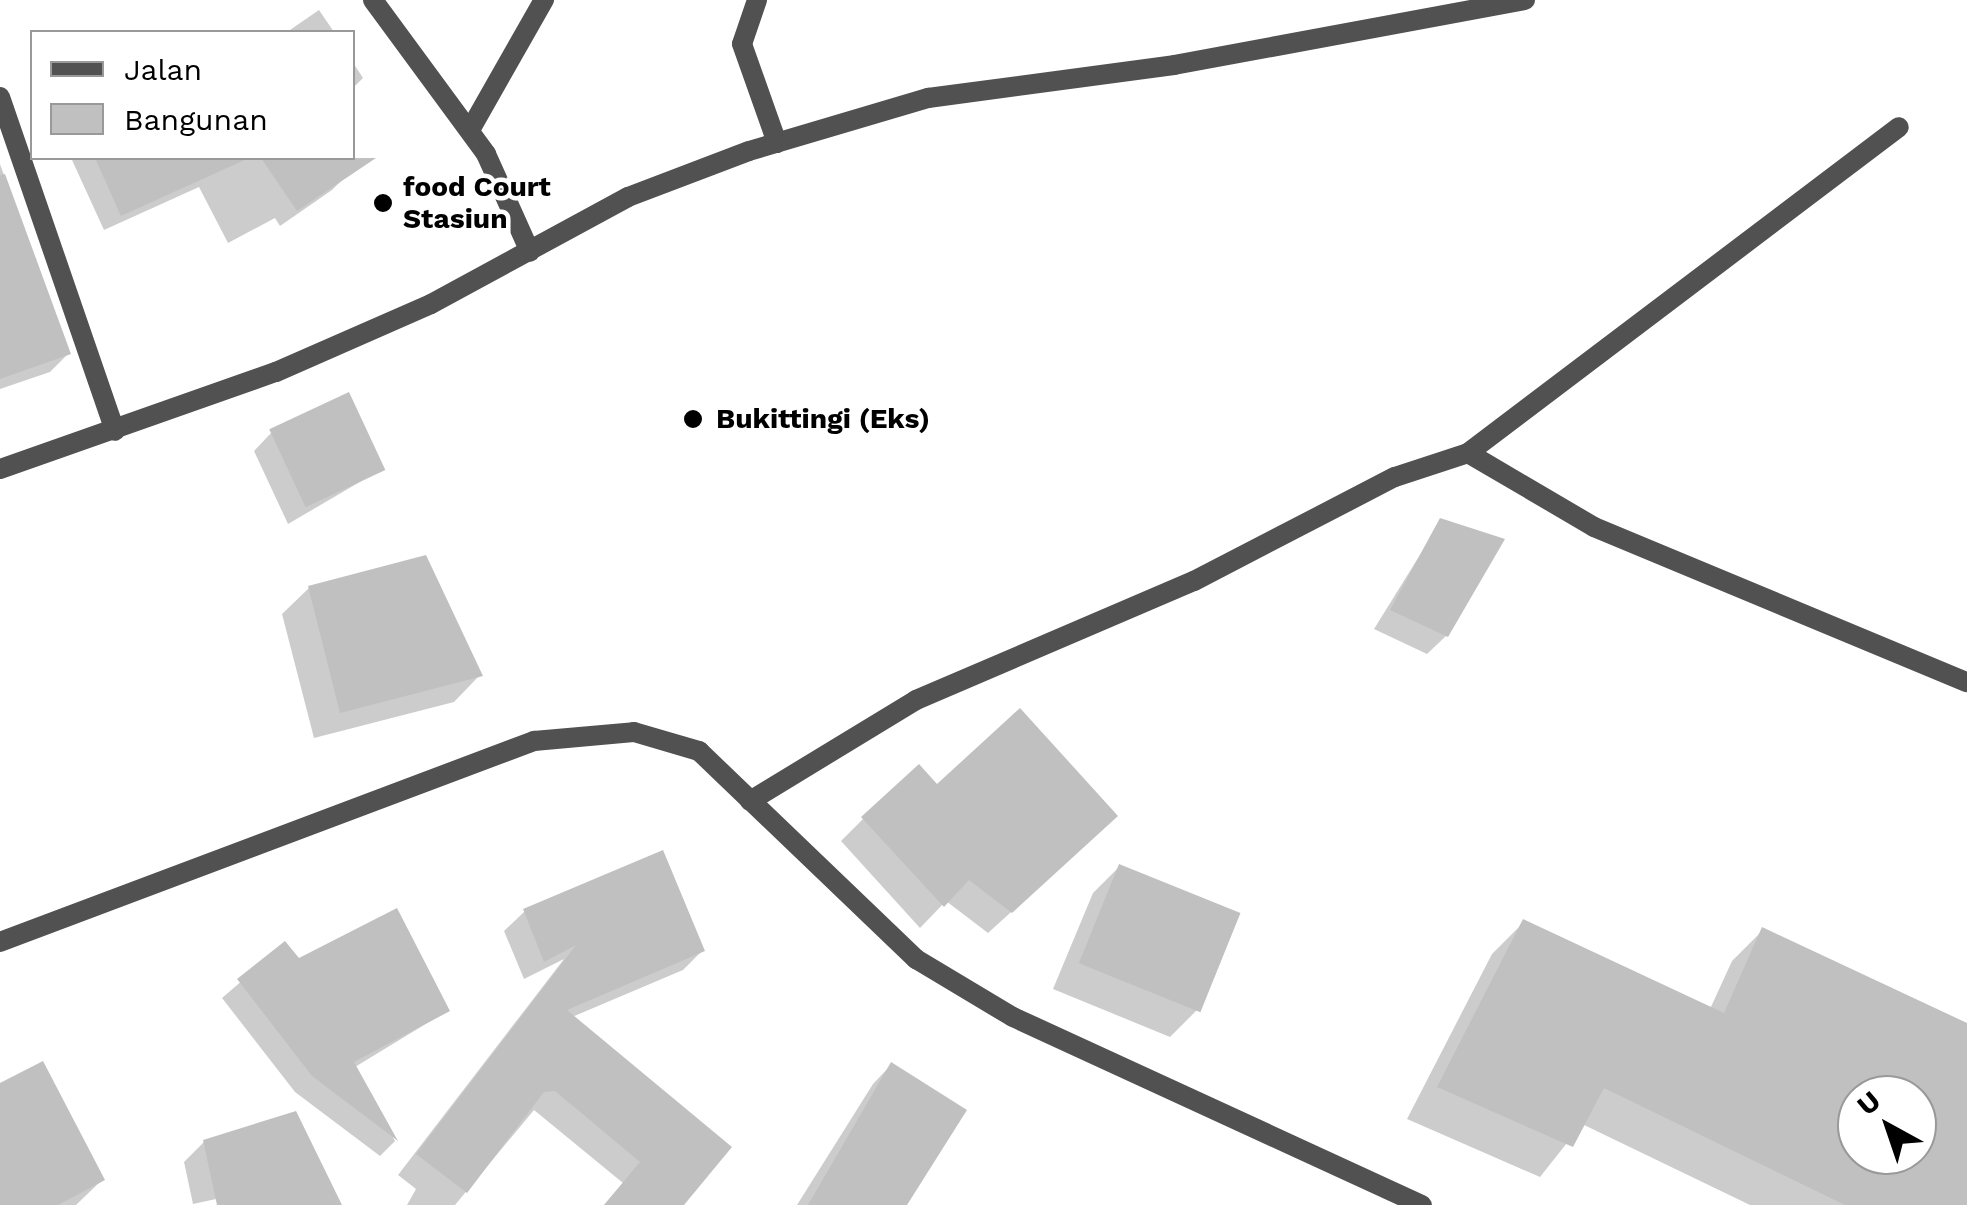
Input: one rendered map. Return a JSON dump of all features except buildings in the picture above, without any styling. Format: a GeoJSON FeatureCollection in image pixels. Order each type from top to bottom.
{"type":"FeatureCollection","features":[{"type":"Feature","properties":{"kind":"street"},"geometry":{"type":"LineString","coordinates":[[373,0],[470,130],[530,252]]}},
{"type":"Feature","properties":{"kind":"street"},"geometry":{"type":"LineString","coordinates":[[470,130],[544,0]]}},
{"type":"Feature","properties":{"kind":"street"},"geometry":{"type":"LineString","coordinates":[[757,0],[742,44],[777,142]]}},
{"type":"Feature","properties":{"kind":"street"},"geometry":{"type":"LineString","coordinates":[[0,470],[276,372],[530,252],[628,197],[777,142],[928,98],[1174,65],[1524,0]]}},
{"type":"Feature","properties":{"kind":"street"},"geometry":{"type":"LineString","coordinates":[[0,97],[115,431]]}},
{"type":"Feature","properties":{"kind":"street"},"geometry":{"type":"LineString","coordinates":[[750,801],[916,700],[1194,582],[1395,477],[1468,453],[1898,127]]}},
{"type":"Feature","properties":{"kind":"street"},"geometry":{"type":"LineString","coordinates":[[1468,453],[1594,526],[1967,682]]}},
{"type":"Feature","properties":{"kind":"street"},"geometry":{"type":"LineString","coordinates":[[0,942],[534,741],[634,732],[698,751],[916,959],[1013,1017],[1422,1205]]}},
{"type":"Feature","properties":{"kind":"place","name":"food Court Stasiun"},"geometry":{"type":"Point","coordinates":[383,203]}},
{"type":"Feature","properties":{"kind":"place","name":"Bukittingi (Eks)"},"geometry":{"type":"Point","coordinates":[693,419]}}]}
